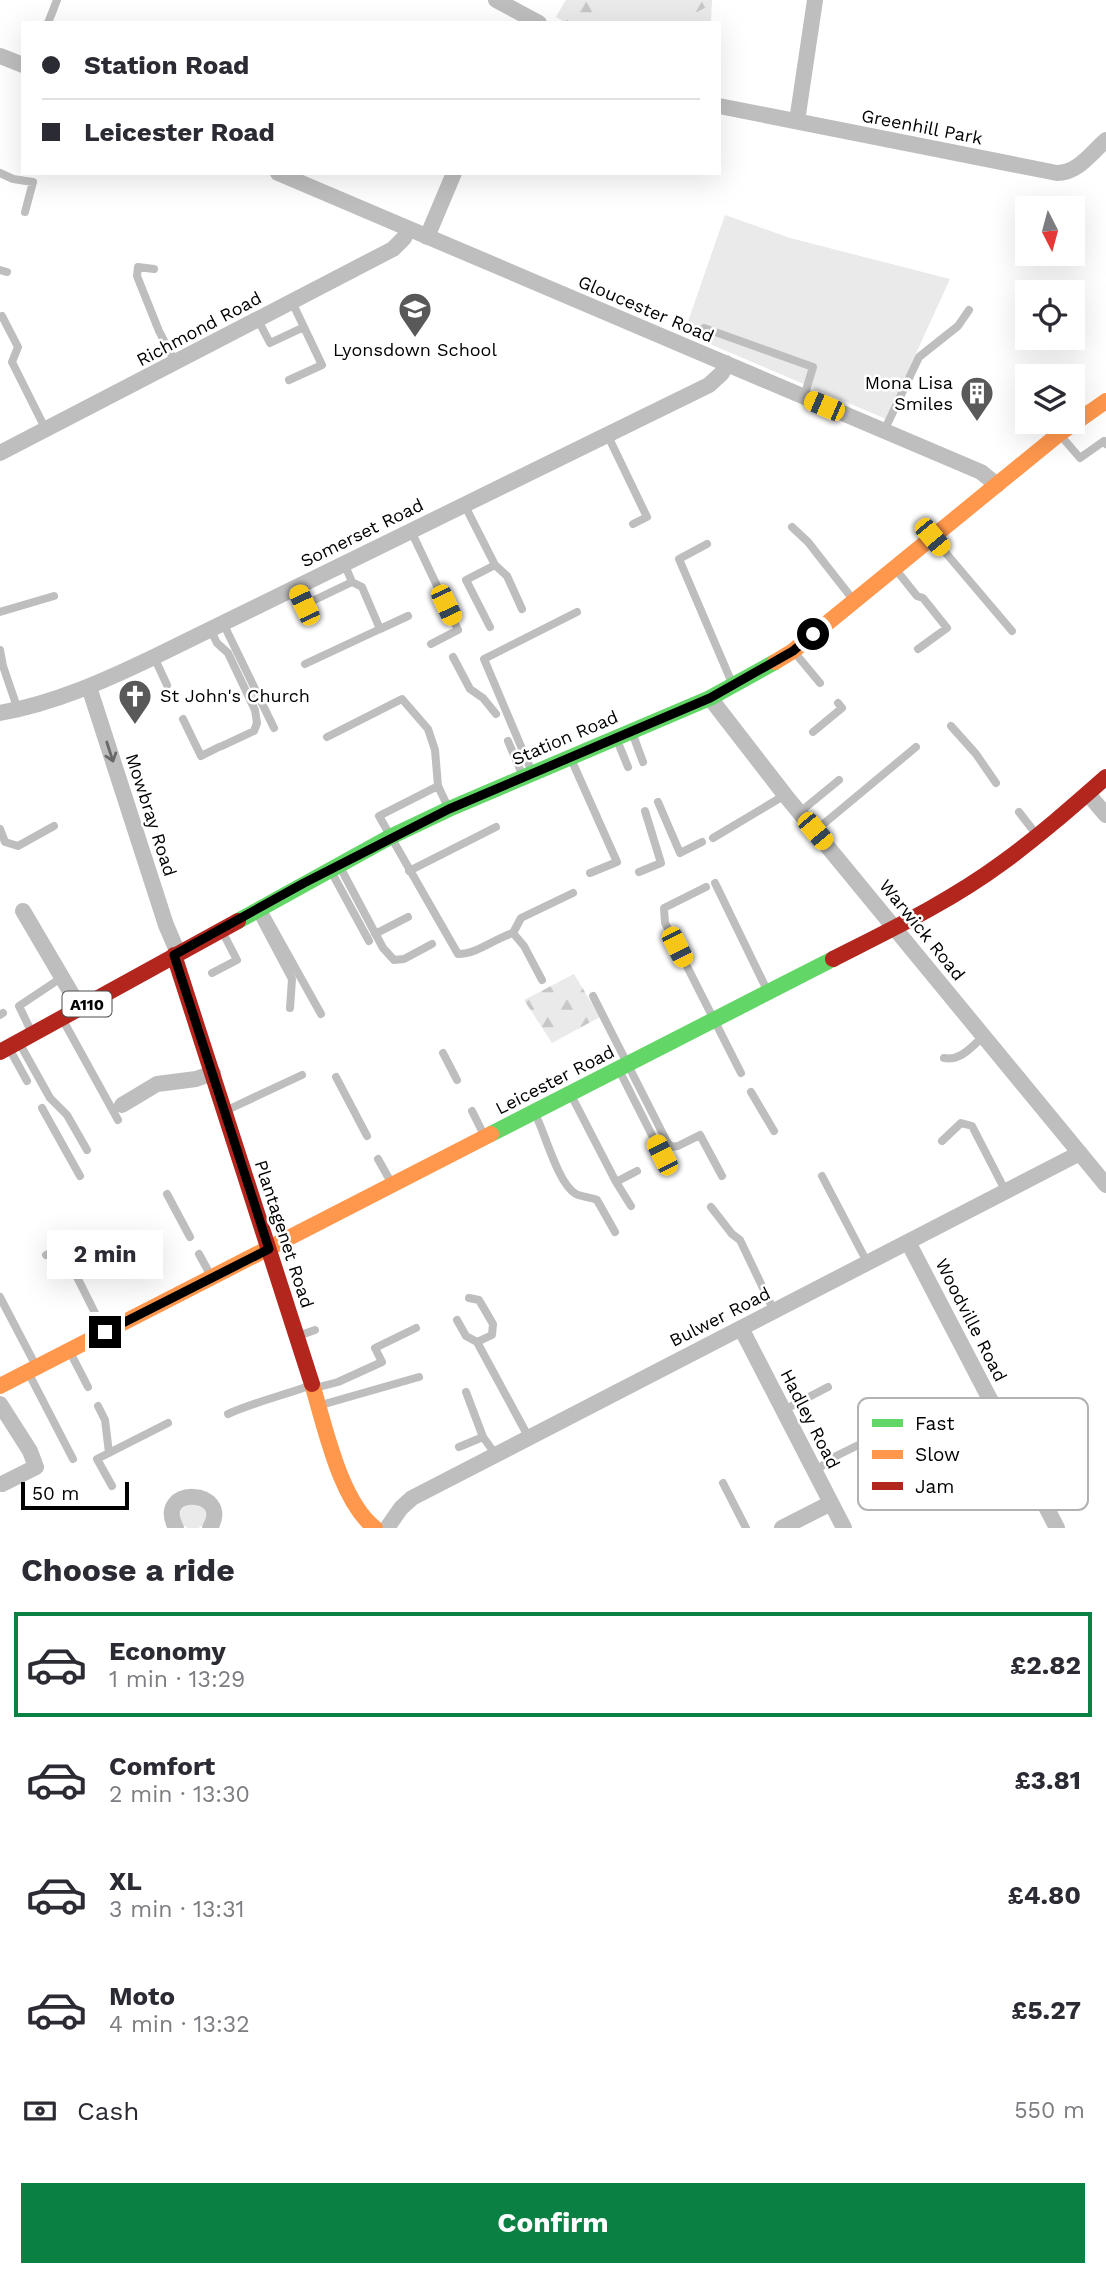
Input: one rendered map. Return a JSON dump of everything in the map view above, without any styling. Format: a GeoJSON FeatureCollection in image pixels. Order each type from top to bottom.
{"type":"FeatureCollection","features":[{"type":"Feature","properties":{"kind":"street"},"geometry":{"type":"LineString","coordinates":[[496,0],[519,18]]}},
{"type":"Feature","properties":{"kind":"street"},"geometry":{"type":"LineString","coordinates":[[797,121],[815,0]]}},
{"type":"Feature","properties":{"kind":"street"},"geometry":{"type":"LineString","coordinates":[[0,56],[21,64]]}},
{"type":"Feature","properties":{"kind":"street","name":"Greenhill Park"},"geometry":{"type":"LineString","coordinates":[[721,106],[1057,173],[1067,173],[1075,169],[1106,140]]}},
{"type":"Feature","properties":{"kind":"street","name":"Gloucester Road"},"geometry":{"type":"LineString","coordinates":[[283,175],[981,472],[997,485]]}},
{"type":"Feature","properties":{"kind":"street"},"geometry":{"type":"LineString","coordinates":[[427,237],[453,175]]}},
{"type":"Feature","properties":{"kind":"street","name":"Richmond Road"},"geometry":{"type":"LineString","coordinates":[[0,453],[393,249],[404,238],[408,229]]}},
{"type":"Feature","properties":{"kind":"street","name":"Somerset Road"},"geometry":{"type":"LineString","coordinates":[[0,713],[53,701],[154,657],[709,385],[717,379],[726,363]]}},
{"type":"Feature","properties":{"kind":"street","name":"Station Road"},"geometry":{"type":"LineString","coordinates":[[1085,416],[1106,401]]}},
{"type":"Feature","properties":{"kind":"street","name":"Station Road"},"geometry":{"type":"LineString","coordinates":[[15,1044],[390,837],[449,809],[710,698],[793,651],[1059,434]]}},
{"type":"Feature","properties":{"kind":"street","name":"Mowbray Road"},"geometry":{"type":"LineString","coordinates":[[89,687],[176,954]]}},
{"type":"Feature","properties":{"kind":"street","name":"Warwick Road"},"geometry":{"type":"LineString","coordinates":[[710,698],[785,795],[1106,1185]]}},
{"type":"Feature","properties":{"kind":"street","name":"Leicester Road"},"geometry":{"type":"LineString","coordinates":[[0,1386],[933,908],[1038,836],[1106,777]]}},
{"type":"Feature","properties":{"kind":"street"},"geometry":{"type":"LineString","coordinates":[[1088,794],[1106,815]]}},
{"type":"Feature","properties":{"kind":"street"},"geometry":{"type":"LineString","coordinates":[[23,911],[80,1008]]}},
{"type":"Feature","properties":{"kind":"street","name":"Plantagenet Road"},"geometry":{"type":"LineString","coordinates":[[176,954],[346,1491],[364,1525]]}},
{"type":"Feature","properties":{"kind":"street"},"geometry":{"type":"LineString","coordinates":[[120,1113],[157,1084],[195,1079],[213,1073]]}},
{"type":"Feature","properties":{"kind":"street","name":"Bulwer Road"},"geometry":{"type":"LineString","coordinates":[[387,1528],[412,1498],[1080,1153]]}},
{"type":"Feature","properties":{"kind":"street","name":"Woodville Road"},"geometry":{"type":"LineString","coordinates":[[908,1242],[989,1398]]}},
{"type":"Feature","properties":{"kind":"street","name":"Hadley Road"},"geometry":{"type":"LineString","coordinates":[[741,1328],[844,1528]]}},
{"type":"Feature","properties":{"kind":"street"},"geometry":{"type":"LineString","coordinates":[[0,1404],[30,1451],[36,1466],[2,1484]]}},
{"type":"Feature","properties":{"kind":"street"},"geometry":{"type":"LineString","coordinates":[[176,1528],[173,1520],[174,1507],[190,1496],[197,1496],[209,1503],[214,1517],[210,1528]]}},
{"type":"Feature","properties":{"kind":"street"},"geometry":{"type":"LineString","coordinates":[[782,1528],[831,1503]]}},
{"type":"Feature","properties":{"kind":"street","name":"Woodville Road"},"geometry":{"type":"LineString","coordinates":[[1048,1510],[1057,1528]]}},
{"type":"Feature","properties":{"kind":"lane"},"geometry":{"type":"LineString","coordinates":[[49,21],[57,0]]}},
{"type":"Feature","properties":{"kind":"lane"},"geometry":{"type":"LineString","coordinates":[[0,173],[33,183],[25,212]]}},
{"type":"Feature","properties":{"kind":"lane"},"geometry":{"type":"LineString","coordinates":[[154,269],[138,267],[137,276],[175,363]]}},
{"type":"Feature","properties":{"kind":"lane"},"geometry":{"type":"LineString","coordinates":[[289,380],[322,365],[292,302]]}},
{"type":"Feature","properties":{"kind":"lane"},"geometry":{"type":"LineString","coordinates":[[884,431],[919,357],[958,326],[969,310]]}},
{"type":"Feature","properties":{"kind":"lane"},"geometry":{"type":"LineString","coordinates":[[2,316],[18,347],[12,362],[46,430]]}},
{"type":"Feature","properties":{"kind":"lane"},"geometry":{"type":"LineString","coordinates":[[258,320],[270,343],[304,327]]}},
{"type":"Feature","properties":{"kind":"lane"},"geometry":{"type":"LineString","coordinates":[[704,328],[813,367],[804,397]]}},
{"type":"Feature","properties":{"kind":"lane"},"geometry":{"type":"LineString","coordinates":[[607,434],[647,517],[633,524]]}},
{"type":"Feature","properties":{"kind":"lane"},"geometry":{"type":"LineString","coordinates":[[1059,434],[1080,458],[1104,441],[1106,444]]}},
{"type":"Feature","properties":{"kind":"lane"},"geometry":{"type":"LineString","coordinates":[[464,504],[495,565],[507,576],[523,609]]}},
{"type":"Feature","properties":{"kind":"lane"},"geometry":{"type":"LineString","coordinates":[[792,527],[854,601]]}},
{"type":"Feature","properties":{"kind":"lane"},"geometry":{"type":"LineString","coordinates":[[411,531],[458,630],[431,644]]}},
{"type":"Feature","properties":{"kind":"lane"},"geometry":{"type":"LineString","coordinates":[[932,537],[1012,631]]}},
{"type":"Feature","properties":{"kind":"lane"},"geometry":{"type":"LineString","coordinates":[[707,544],[679,559],[733,686]]}},
{"type":"Feature","properties":{"kind":"lane"},"geometry":{"type":"LineString","coordinates":[[344,563],[352,582],[362,587],[380,629]]}},
{"type":"Feature","properties":{"kind":"lane"},"geometry":{"type":"LineString","coordinates":[[490,627],[466,580],[495,565]]}},
{"type":"Feature","properties":{"kind":"lane"},"geometry":{"type":"LineString","coordinates":[[895,569],[947,628],[918,649]]}},
{"type":"Feature","properties":{"kind":"lane"},"geometry":{"type":"LineString","coordinates":[[295,587],[304,605],[352,582]]}},
{"type":"Feature","properties":{"kind":"lane"},"geometry":{"type":"LineString","coordinates":[[0,612],[54,596]]}},
{"type":"Feature","properties":{"kind":"lane"},"geometry":{"type":"LineString","coordinates":[[528,775],[484,659],[577,612]]}},
{"type":"Feature","properties":{"kind":"lane"},"geometry":{"type":"LineString","coordinates":[[305,664],[408,616]]}},
{"type":"Feature","properties":{"kind":"lane"},"geometry":{"type":"LineString","coordinates":[[216,626],[274,728]]}},
{"type":"Feature","properties":{"kind":"lane"},"geometry":{"type":"LineString","coordinates":[[183,719],[201,756],[254,731],[257,723],[255,710],[228,653],[217,643],[216,626]]}},
{"type":"Feature","properties":{"kind":"lane"},"geometry":{"type":"LineString","coordinates":[[0,650],[18,710]]}},
{"type":"Feature","properties":{"kind":"lane"},"geometry":{"type":"LineString","coordinates":[[793,651],[820,683]]}},
{"type":"Feature","properties":{"kind":"lane"},"geometry":{"type":"LineString","coordinates":[[154,657],[167,685]]}},
{"type":"Feature","properties":{"kind":"lane"},"geometry":{"type":"LineString","coordinates":[[453,657],[470,689],[483,698],[496,714]]}},
{"type":"Feature","properties":{"kind":"lane"},"geometry":{"type":"LineString","coordinates":[[327,737],[402,699],[428,729],[435,750],[438,786],[449,809]]}},
{"type":"Feature","properties":{"kind":"lane"},"geometry":{"type":"LineString","coordinates":[[813,732],[842,708],[838,703]]}},
{"type":"Feature","properties":{"kind":"lane"},"geometry":{"type":"LineString","coordinates":[[951,726],[976,754],[996,783]]}},
{"type":"Feature","properties":{"kind":"lane"},"geometry":{"type":"LineString","coordinates":[[631,731],[643,762]]}},
{"type":"Feature","properties":{"kind":"lane"},"geometry":{"type":"LineString","coordinates":[[615,738],[628,767]]}},
{"type":"Feature","properties":{"kind":"lane"},"geometry":{"type":"LineString","coordinates":[[508,741],[528,775]]}},
{"type":"Feature","properties":{"kind":"lane"},"geometry":{"type":"LineString","coordinates":[[815,831],[916,747]]}},
{"type":"Feature","properties":{"kind":"lane"},"geometry":{"type":"LineString","coordinates":[[570,757],[617,862],[590,873]]}},
{"type":"Feature","properties":{"kind":"lane"},"geometry":{"type":"LineString","coordinates":[[800,812],[839,780]]}},
{"type":"Feature","properties":{"kind":"lane"},"geometry":{"type":"LineString","coordinates":[[438,786],[379,816],[458,954],[467,954],[499,937],[513,933],[521,918],[573,893]]}},
{"type":"Feature","properties":{"kind":"lane"},"geometry":{"type":"LineString","coordinates":[[713,838],[785,795]]}},
{"type":"Feature","properties":{"kind":"lane"},"geometry":{"type":"LineString","coordinates":[[659,802],[680,853],[702,842]]}},
{"type":"Feature","properties":{"kind":"lane"},"geometry":{"type":"LineString","coordinates":[[639,872],[661,863],[645,811]]}},
{"type":"Feature","properties":{"kind":"lane"},"geometry":{"type":"LineString","coordinates":[[1018,812],[1038,836]]}},
{"type":"Feature","properties":{"kind":"lane"},"geometry":{"type":"LineString","coordinates":[[0,829],[5,842],[18,846],[54,826]]}},
{"type":"Feature","properties":{"kind":"lane"},"geometry":{"type":"LineString","coordinates":[[409,871],[496,827]]}},
{"type":"Feature","properties":{"kind":"lane"},"geometry":{"type":"LineString","coordinates":[[334,867],[383,948],[394,960],[404,959],[432,944]]}},
{"type":"Feature","properties":{"kind":"lane"},"geometry":{"type":"LineString","coordinates":[[334,867],[369,941]]}},
{"type":"Feature","properties":{"kind":"lane"},"geometry":{"type":"LineString","coordinates":[[715,883],[769,992]]}},
{"type":"Feature","properties":{"kind":"lane"},"geometry":{"type":"LineString","coordinates":[[706,887],[664,908],[665,923],[741,1073]]}},
{"type":"Feature","properties":{"kind":"lane"},"geometry":{"type":"LineString","coordinates":[[258,909],[292,979],[290,1008]]}},
{"type":"Feature","properties":{"kind":"lane"},"geometry":{"type":"LineString","coordinates":[[258,909],[321,1014]]}},
{"type":"Feature","properties":{"kind":"lane"},"geometry":{"type":"LineString","coordinates":[[375,934],[408,917]]}},
{"type":"Feature","properties":{"kind":"lane"},"geometry":{"type":"LineString","coordinates":[[212,973],[237,960],[221,929]]}},
{"type":"Feature","properties":{"kind":"lane"},"geometry":{"type":"LineString","coordinates":[[513,933],[524,946],[542,981]]}},
{"type":"Feature","properties":{"kind":"lane"},"geometry":{"type":"LineString","coordinates":[[27,1081],[15,1044],[19,1006],[61,978]]}},
{"type":"Feature","properties":{"kind":"lane"},"geometry":{"type":"LineString","coordinates":[[593,996],[662,1155]]}},
{"type":"Feature","properties":{"kind":"lane"},"geometry":{"type":"LineString","coordinates":[[62,1018],[120,1113]]}},
{"type":"Feature","properties":{"kind":"lane"},"geometry":{"type":"LineString","coordinates":[[944,1058],[953,1060],[984,1036]]}},
{"type":"Feature","properties":{"kind":"lane"},"geometry":{"type":"LineString","coordinates":[[15,1044],[50,1098],[67,1115],[87,1150]]}},
{"type":"Feature","properties":{"kind":"lane"},"geometry":{"type":"LineString","coordinates":[[443,1053],[457,1080]]}},
{"type":"Feature","properties":{"kind":"lane"},"geometry":{"type":"LineString","coordinates":[[624,1067],[671,1147],[700,1135],[722,1176]]}},
{"type":"Feature","properties":{"kind":"lane"},"geometry":{"type":"LineString","coordinates":[[225,1111],[302,1075]]}},
{"type":"Feature","properties":{"kind":"lane"},"geometry":{"type":"LineString","coordinates":[[336,1077],[367,1136]]}},
{"type":"Feature","properties":{"kind":"lane"},"geometry":{"type":"LineString","coordinates":[[751,1092],[774,1131]]}},
{"type":"Feature","properties":{"kind":"lane"},"geometry":{"type":"LineString","coordinates":[[571,1094],[631,1206]]}},
{"type":"Feature","properties":{"kind":"lane"},"geometry":{"type":"LineString","coordinates":[[42,1108],[80,1176]]}},
{"type":"Feature","properties":{"kind":"lane"},"geometry":{"type":"LineString","coordinates":[[472,1111],[485,1138]]}},
{"type":"Feature","properties":{"kind":"lane"},"geometry":{"type":"LineString","coordinates":[[534,1112],[544,1140],[568,1187],[577,1194],[597,1200],[615,1232]]}},
{"type":"Feature","properties":{"kind":"lane"},"geometry":{"type":"LineString","coordinates":[[942,1141],[961,1123],[972,1126],[1006,1192]]}},
{"type":"Feature","properties":{"kind":"lane"},"geometry":{"type":"LineString","coordinates":[[378,1159],[392,1185]]}},
{"type":"Feature","properties":{"kind":"lane"},"geometry":{"type":"LineString","coordinates":[[616,1182],[638,1171]]}},
{"type":"Feature","properties":{"kind":"lane"},"geometry":{"type":"LineString","coordinates":[[822,1176],[867,1262]]}},
{"type":"Feature","properties":{"kind":"lane"},"geometry":{"type":"LineString","coordinates":[[167,1194],[190,1237]]}},
{"type":"Feature","properties":{"kind":"lane"},"geometry":{"type":"LineString","coordinates":[[711,1207],[740,1240],[774,1311]]}},
{"type":"Feature","properties":{"kind":"lane"},"geometry":{"type":"LineString","coordinates":[[46,1255],[62,1247],[105,1332]]}},
{"type":"Feature","properties":{"kind":"lane"},"geometry":{"type":"LineString","coordinates":[[199,1254],[212,1278]]}},
{"type":"Feature","properties":{"kind":"lane"},"geometry":{"type":"LineString","coordinates":[[0,1297],[73,1459]]}},
{"type":"Feature","properties":{"kind":"lane"},"geometry":{"type":"LineString","coordinates":[[469,1298],[480,1300],[493,1324],[492,1335],[477,1342]]}},
{"type":"Feature","properties":{"kind":"lane"},"geometry":{"type":"LineString","coordinates":[[457,1320],[466,1336],[477,1342],[529,1438]]}},
{"type":"Feature","properties":{"kind":"lane"},"geometry":{"type":"LineString","coordinates":[[228,1414],[258,1400],[266,1402],[312,1387],[338,1382],[382,1362],[375,1348],[416,1328]]}},
{"type":"Feature","properties":{"kind":"lane"},"geometry":{"type":"LineString","coordinates":[[296,1337],[315,1330]]}},
{"type":"Feature","properties":{"kind":"lane"},"geometry":{"type":"LineString","coordinates":[[69,1350],[88,1387]]}},
{"type":"Feature","properties":{"kind":"lane"},"geometry":{"type":"LineString","coordinates":[[319,1405],[419,1377]]}},
{"type":"Feature","properties":{"kind":"lane"},"geometry":{"type":"LineString","coordinates":[[784,1410],[828,1387]]}},
{"type":"Feature","properties":{"kind":"lane"},"geometry":{"type":"LineString","coordinates":[[466,1392],[484,1437],[496,1455]]}},
{"type":"Feature","properties":{"kind":"lane"},"geometry":{"type":"LineString","coordinates":[[97,1406],[105,1420],[109,1453]]}},
{"type":"Feature","properties":{"kind":"lane"},"geometry":{"type":"LineString","coordinates":[[112,1486],[97,1459],[168,1423]]}},
{"type":"Feature","properties":{"kind":"lane"},"geometry":{"type":"LineString","coordinates":[[459,1447],[484,1437]]}},
{"type":"Feature","properties":{"kind":"lane"},"geometry":{"type":"LineString","coordinates":[[815,1471],[858,1445]]}},
{"type":"Feature","properties":{"kind":"lane"},"geometry":{"type":"LineString","coordinates":[[723,1483],[746,1528]]}},
{"type":"Feature","properties":{"kind":"green space"},"geometry":{"type":"Polygon","coordinates":[[[566,0],[712,0],[711,21],[563,21],[556,17],[566,0]]]}},
{"type":"Feature","properties":{"kind":"green space"},"geometry":{"type":"Polygon","coordinates":[[[566,0],[596,0],[596,13],[601,21],[563,21],[556,17],[566,0]]]}},
{"type":"Feature","properties":{"kind":"green space"},"geometry":{"type":"Polygon","coordinates":[[[680,0],[712,0],[712,4],[697,12],[689,11],[680,0]]]}},
{"type":"Feature","properties":{"kind":"green space"},"geometry":{"type":"Polygon","coordinates":[[[725,215],[790,238],[950,279],[886,419],[684,333],[725,215]]]}},
{"type":"Feature","properties":{"kind":"green space"},"geometry":{"type":"Polygon","coordinates":[[[574,974],[600,1017],[552,1043],[524,1000],[574,974]]]}},
{"type":"Feature","properties":{"kind":"green space"},"geometry":{"type":"Polygon","coordinates":[[[188,1504],[198,1504],[205,1511],[205,1521],[198,1528],[188,1528],[181,1521],[181,1511],[188,1504]]]}},
{"type":"Feature","properties":{"kind":"traffic: fast"},"geometry":{"type":"LineString","coordinates":[[238,921],[390,837],[449,809],[710,698],[775,662]]}},
{"type":"Feature","properties":{"kind":"traffic: fast"},"geometry":{"type":"LineString","coordinates":[[491,1134],[833,959]]}},
{"type":"Feature","properties":{"kind":"traffic: slow"},"geometry":{"type":"LineString","coordinates":[[775,662],[793,651],[1059,434],[1106,401]]}},
{"type":"Feature","properties":{"kind":"traffic: slow"},"geometry":{"type":"LineString","coordinates":[[0,1386],[491,1134]]}},
{"type":"Feature","properties":{"kind":"traffic: slow"},"geometry":{"type":"LineString","coordinates":[[312,1384],[343,1482],[363,1516],[375,1528]]}},
{"type":"Feature","properties":{"kind":"traffic: jam"},"geometry":{"type":"LineString","coordinates":[[833,959],[919,915],[982,877],[1042,832],[1106,777]]}},
{"type":"Feature","properties":{"kind":"traffic: jam"},"geometry":{"type":"LineString","coordinates":[[0,1052],[238,921]]}},
{"type":"Feature","properties":{"kind":"traffic: jam"},"geometry":{"type":"LineString","coordinates":[[174,955],[312,1384]]}},
{"type":"Feature","properties":{"kind":"place","name":"Lyonsdown School"},"geometry":{"type":"Point","coordinates":[415,339]}},
{"type":"Feature","properties":{"kind":"place","name":"Mona Lisa Smiles"},"geometry":{"type":"Point","coordinates":[977,423]}},
{"type":"Feature","properties":{"kind":"place","name":"St John's Church"},"geometry":{"type":"Point","coordinates":[135,726]}},
{"type":"Feature","properties":{"kind":"route"},"geometry":{"type":"LineString","coordinates":[[105,1332],[269,1249],[174,955],[390,837],[449,809],[710,698],[793,651],[813,634]]}}]}
